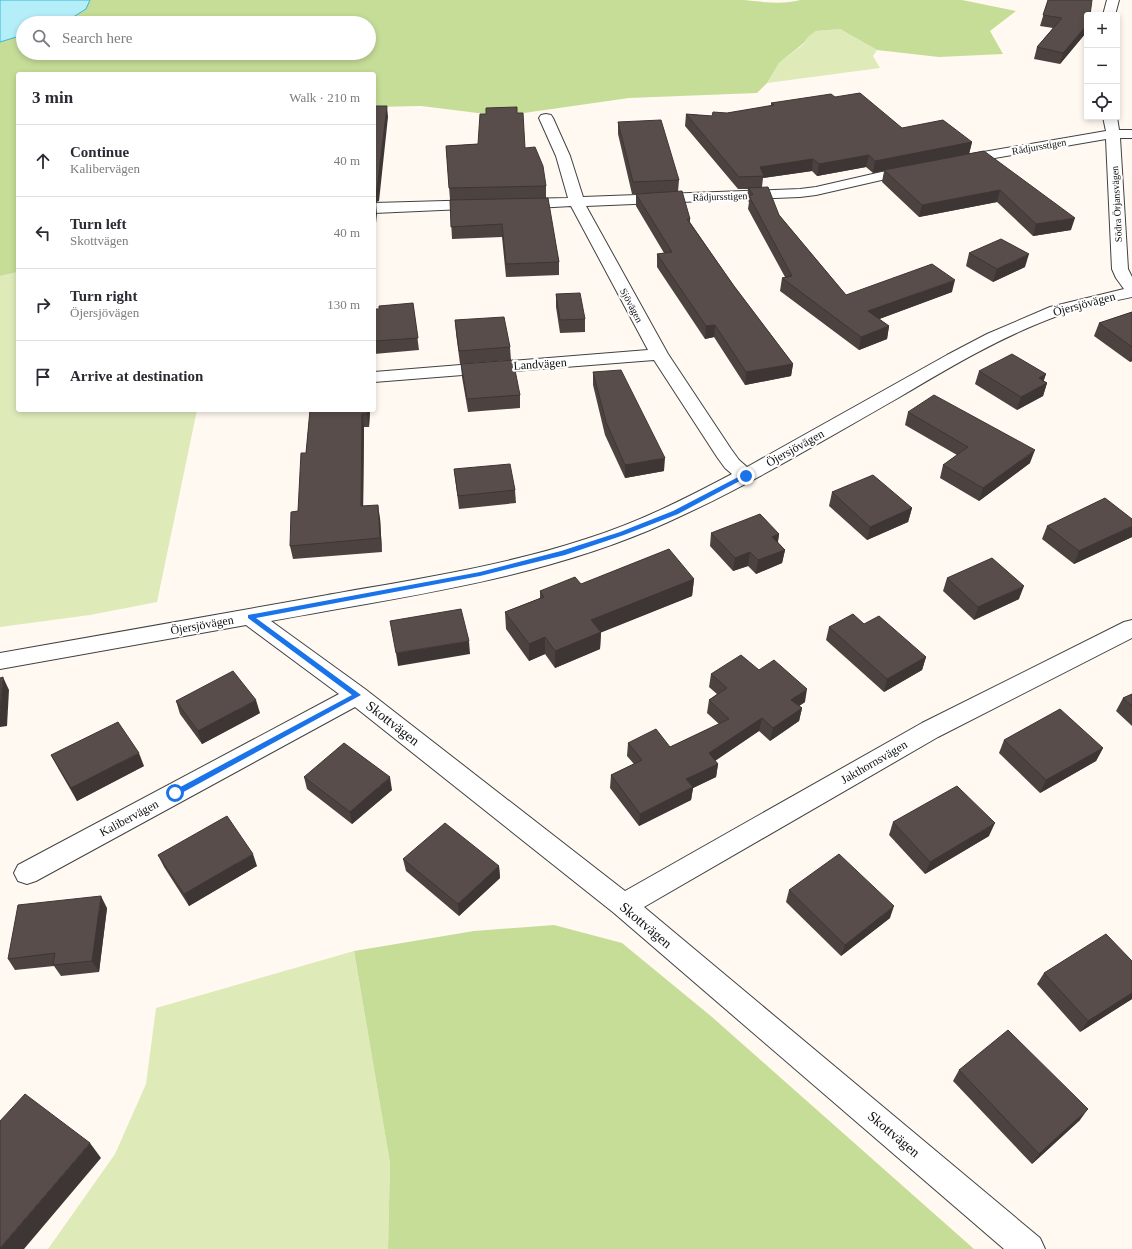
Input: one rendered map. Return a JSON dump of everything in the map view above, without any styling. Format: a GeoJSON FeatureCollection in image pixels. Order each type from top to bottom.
{"type":"FeatureCollection","features":[{"type":"Feature","properties":{"kind":"street"},"geometry":{"type":"LineString","coordinates":[[1110,12],[1113,0]]}},
{"type":"Feature","properties":{"kind":"street","name":"Sjövägen"},"geometry":{"type":"LineString","coordinates":[[546,118],[563,156],[577,203],[659,354],[724,453],[732,464],[746,476]]}},
{"type":"Feature","properties":{"kind":"street","name":"Södra Örjansvägen"},"geometry":{"type":"LineString","coordinates":[[1111,120],[1113,134],[1120,269],[1124,278],[1132,288]]}},
{"type":"Feature","properties":{"kind":"street","name":"Rådjursstigen"},"geometry":{"type":"LineString","coordinates":[[943,163],[1113,134],[1132,134]]}},
{"type":"Feature","properties":{"kind":"street","name":"Rådjursstigen"},"geometry":{"type":"LineString","coordinates":[[376,208],[577,203],[800,193],[816,191],[927,166]]}},
{"type":"Feature","properties":{"kind":"street","name":"Öjersjövägen"},"geometry":{"type":"LineString","coordinates":[[0,661],[250,617],[480,574],[562,553],[622,534],[675,512],[746,476],[945,363],[1002,334],[1057,311],[1089,301],[1132,292]]}},
{"type":"Feature","properties":{"kind":"street","name":"Landvägen"},"geometry":{"type":"LineString","coordinates":[[376,377],[659,354]]}},
{"type":"Feature","properties":{"kind":"street","name":"Skottvägen"},"geometry":{"type":"LineString","coordinates":[[250,617],[357,695],[622,905],[1029,1249]]}},
{"type":"Feature","properties":{"kind":"street","name":"Jakthornsvägen"},"geometry":{"type":"LineString","coordinates":[[622,905],[930,730],[1132,628]]}},
{"type":"Feature","properties":{"kind":"street","name":"Kalibervägen"},"geometry":{"type":"LineString","coordinates":[[27,873],[357,695]]}},
{"type":"Feature","properties":{"kind":"green space"},"geometry":{"type":"Polygon","coordinates":[[[90,0],[744,0],[780,3],[800,0],[962,0],[1016,11],[990,31],[1003,54],[939,57],[877,50],[840,29],[816,31],[779,63],[767,83],[757,93],[629,98],[502,116],[421,106],[376,107],[376,72],[16,72],[16,272],[0,276],[0,42],[16,37],[16,60],[376,60],[376,16],[75,16],[86,9],[90,0]]]}},
{"type":"Feature","properties":{"kind":"green space"},"geometry":{"type":"Polygon","coordinates":[[[840,29],[877,50],[873,56],[880,68],[767,83],[779,63],[805,43],[808,37],[816,31],[840,29]]]}},
{"type":"Feature","properties":{"kind":"green space"},"geometry":{"type":"Polygon","coordinates":[[[16,272],[16,412],[197,412],[157,602],[90,615],[0,627],[0,276],[16,272]]]}},
{"type":"Feature","properties":{"kind":"green space"},"geometry":{"type":"Polygon","coordinates":[[[554,925],[622,943],[712,1017],[974,1249],[388,1249],[390,1163],[354,951],[474,931],[554,925]]]}},
{"type":"Feature","properties":{"kind":"green space"},"geometry":{"type":"Polygon","coordinates":[[[354,951],[390,1163],[388,1249],[48,1249],[115,1154],[146,1084],[156,1008],[354,951]]]}},
{"type":"Feature","properties":{"kind":"water"},"geometry":{"type":"Polygon","coordinates":[[[0,0],[90,0],[86,9],[75,16],[16,16],[16,37],[0,42],[0,0]]]}},
{"type":"Feature","properties":{"kind":"building"},"geometry":{"type":"Polygon","coordinates":[[[1048,0],[1092,0],[1090,12],[1084,12],[1084,28],[1063,53],[1037,47],[1062,18],[1043,15],[1048,0]]]}},
{"type":"Feature","properties":{"kind":"building"},"geometry":{"type":"Polygon","coordinates":[[[860,93],[902,128],[943,120],[972,142],[875,161],[869,155],[819,164],[813,159],[760,167],[764,176],[739,177],[686,114],[712,116],[713,112],[727,113],[774,105],[771,103],[831,94],[835,97],[860,93]]]}},
{"type":"Feature","properties":{"kind":"building"},"geometry":{"type":"Polygon","coordinates":[[[376,106],[387,106],[377,189],[376,106]]]}},
{"type":"Feature","properties":{"kind":"building"},"geometry":{"type":"Polygon","coordinates":[[[517,107],[517,113],[523,113],[525,148],[535,147],[543,166],[546,186],[449,188],[446,146],[478,144],[480,114],[486,114],[486,108],[517,107]]]}},
{"type":"Feature","properties":{"kind":"building"},"geometry":{"type":"Polygon","coordinates":[[[661,120],[679,180],[633,182],[618,122],[661,120]]]}},
{"type":"Feature","properties":{"kind":"building"},"geometry":{"type":"Polygon","coordinates":[[[984,151],[1075,218],[1036,224],[1000,190],[922,205],[884,170],[984,151]]]}},
{"type":"Feature","properties":{"kind":"building"},"geometry":{"type":"Polygon","coordinates":[[[768,187],[779,215],[846,295],[932,264],[955,280],[868,311],[889,326],[861,337],[782,278],[792,276],[749,196],[753,194],[748,188],[768,187]]]}},
{"type":"Feature","properties":{"kind":"building"},"geometry":{"type":"Polygon","coordinates":[[[682,191],[690,219],[687,219],[734,286],[793,364],[746,372],[715,325],[706,326],[657,254],[672,252],[636,194],[682,191]]]}},
{"type":"Feature","properties":{"kind":"building"},"geometry":{"type":"Polygon","coordinates":[[[548,198],[559,262],[506,264],[502,224],[451,227],[450,200],[548,198]]]}},
{"type":"Feature","properties":{"kind":"building"},"geometry":{"type":"Polygon","coordinates":[[[1001,239],[1029,254],[997,269],[969,253],[1001,239]]]}},
{"type":"Feature","properties":{"kind":"building"},"geometry":{"type":"Polygon","coordinates":[[[580,293],[585,319],[560,320],[556,294],[580,293]]]}},
{"type":"Feature","properties":{"kind":"building"},"geometry":{"type":"Polygon","coordinates":[[[413,303],[418,338],[376,341],[376,309],[379,309],[379,306],[413,303]]]}},
{"type":"Feature","properties":{"kind":"building"},"geometry":{"type":"Polygon","coordinates":[[[1132,312],[1132,347],[1099,323],[1132,312]]]}},
{"type":"Feature","properties":{"kind":"building"},"geometry":{"type":"Polygon","coordinates":[[[504,317],[510,347],[459,351],[455,320],[504,317]]]}},
{"type":"Feature","properties":{"kind":"building"},"geometry":{"type":"Polygon","coordinates":[[[1012,354],[1046,374],[1039,378],[1047,383],[1021,397],[979,371],[1012,354]]]}},
{"type":"Feature","properties":{"kind":"building"},"geometry":{"type":"Polygon","coordinates":[[[513,360],[520,395],[467,399],[461,364],[513,360]]]}},
{"type":"Feature","properties":{"kind":"building"},"geometry":{"type":"Polygon","coordinates":[[[621,370],[665,458],[625,465],[606,422],[593,372],[621,370]]]}},
{"type":"Feature","properties":{"kind":"building"},"geometry":{"type":"Polygon","coordinates":[[[934,395],[1035,450],[983,488],[943,465],[968,447],[908,412],[934,395]]]}},
{"type":"Feature","properties":{"kind":"building"},"geometry":{"type":"Polygon","coordinates":[[[310,412],[367,412],[367,414],[362,414],[361,506],[378,505],[380,538],[290,546],[291,512],[298,511],[301,453],[306,453],[310,412]]]}},
{"type":"Feature","properties":{"kind":"building"},"geometry":{"type":"Polygon","coordinates":[[[510,464],[515,490],[458,496],[454,469],[510,464]]]}},
{"type":"Feature","properties":{"kind":"building"},"geometry":{"type":"Polygon","coordinates":[[[873,475],[912,508],[870,527],[832,492],[873,475]]]}},
{"type":"Feature","properties":{"kind":"building"},"geometry":{"type":"Polygon","coordinates":[[[1105,498],[1132,519],[1132,526],[1079,551],[1047,526],[1105,498]]]}},
{"type":"Feature","properties":{"kind":"building"},"geometry":{"type":"Polygon","coordinates":[[[760,514],[779,534],[772,537],[785,550],[758,560],[750,552],[735,558],[711,533],[760,514]]]}},
{"type":"Feature","properties":{"kind":"building"},"geometry":{"type":"Polygon","coordinates":[[[669,549],[694,579],[591,620],[601,632],[555,651],[545,637],[529,644],[505,612],[544,597],[540,591],[575,577],[581,584],[669,549]]]}},
{"type":"Feature","properties":{"kind":"building"},"geometry":{"type":"Polygon","coordinates":[[[992,558],[1024,586],[978,607],[947,578],[992,558]]]}},
{"type":"Feature","properties":{"kind":"building"},"geometry":{"type":"Polygon","coordinates":[[[461,609],[469,641],[396,653],[390,621],[461,609]]]}},
{"type":"Feature","properties":{"kind":"building"},"geometry":{"type":"Polygon","coordinates":[[[853,614],[864,624],[879,616],[926,657],[887,679],[829,627],[853,614]]]}},
{"type":"Feature","properties":{"kind":"building"},"geometry":{"type":"Polygon","coordinates":[[[741,655],[759,670],[774,660],[807,689],[791,700],[802,708],[773,728],[762,718],[709,753],[718,764],[686,779],[693,787],[640,814],[611,775],[642,760],[628,743],[656,729],[670,747],[729,719],[709,700],[727,688],[711,674],[741,655]]]}},
{"type":"Feature","properties":{"kind":"building"},"geometry":{"type":"Polygon","coordinates":[[[233,671],[256,700],[198,731],[176,701],[233,671]]]}},
{"type":"Feature","properties":{"kind":"building"},"geometry":{"type":"Polygon","coordinates":[[[3,677],[0,713],[0,678],[3,677]]]}},
{"type":"Feature","properties":{"kind":"building"},"geometry":{"type":"Polygon","coordinates":[[[1132,694],[1132,706],[1123,698],[1132,694]]]}},
{"type":"Feature","properties":{"kind":"building"},"geometry":{"type":"Polygon","coordinates":[[[1060,709],[1103,748],[1046,780],[1004,740],[1060,709]]]}},
{"type":"Feature","properties":{"kind":"building"},"geometry":{"type":"Polygon","coordinates":[[[118,722],[139,753],[71,788],[51,755],[118,722]]]}},
{"type":"Feature","properties":{"kind":"building"},"geometry":{"type":"Polygon","coordinates":[[[344,743],[390,777],[350,812],[304,777],[344,743]]]}},
{"type":"Feature","properties":{"kind":"building"},"geometry":{"type":"Polygon","coordinates":[[[957,786],[995,823],[930,862],[893,822],[957,786]]]}},
{"type":"Feature","properties":{"kind":"building"},"geometry":{"type":"Polygon","coordinates":[[[227,816],[253,854],[184,894],[158,855],[227,816]]]}},
{"type":"Feature","properties":{"kind":"building"},"geometry":{"type":"Polygon","coordinates":[[[445,823],[499,866],[458,904],[403,859],[445,823]]]}},
{"type":"Feature","properties":{"kind":"building"},"geometry":{"type":"Polygon","coordinates":[[[839,854],[894,906],[845,945],[789,890],[839,854]]]}},
{"type":"Feature","properties":{"kind":"building"},"geometry":{"type":"Polygon","coordinates":[[[101,896],[92,961],[53,965],[55,953],[8,959],[18,905],[101,896]]]}},
{"type":"Feature","properties":{"kind":"building"},"geometry":{"type":"Polygon","coordinates":[[[1106,934],[1132,961],[1132,993],[1088,1021],[1044,973],[1106,934]]]}},
{"type":"Feature","properties":{"kind":"building"},"geometry":{"type":"Polygon","coordinates":[[[1008,1030],[1088,1109],[1039,1154],[959,1070],[1008,1030]]]}},
{"type":"Feature","properties":{"kind":"building"},"geometry":{"type":"Polygon","coordinates":[[[25,1094],[90,1143],[0,1248],[0,1121],[25,1094]]]}},
{"type":"Feature","properties":{"kind":"route"},"geometry":{"type":"LineString","coordinates":[[175,793],[357,695],[250,617],[480,574],[562,553],[622,534],[675,512],[746,476]]}}]}
